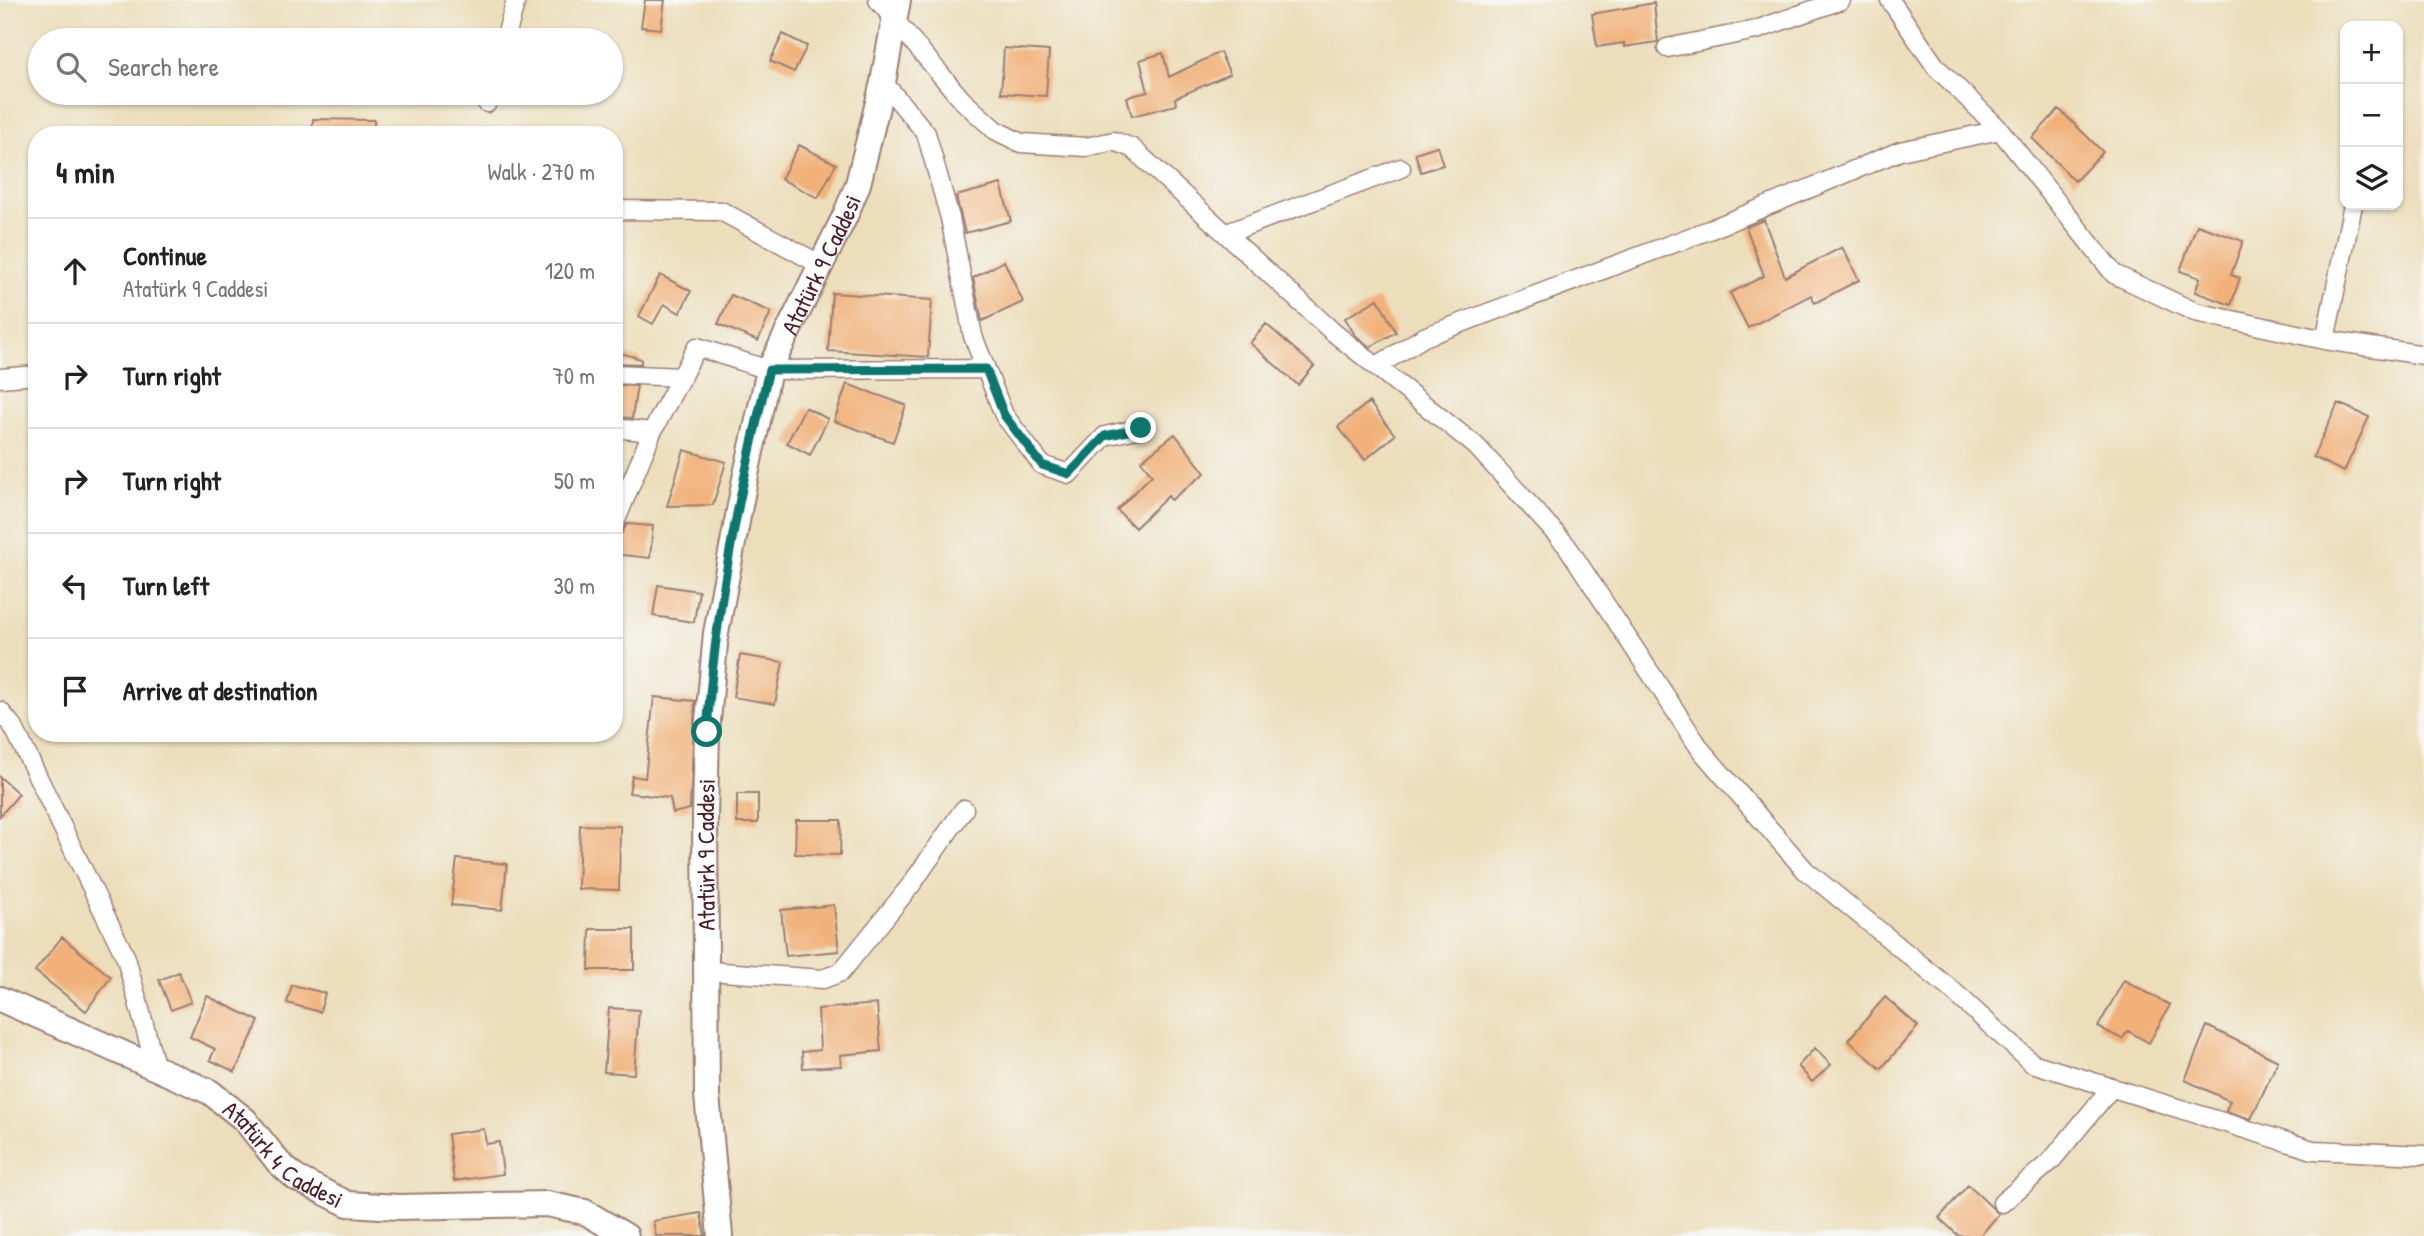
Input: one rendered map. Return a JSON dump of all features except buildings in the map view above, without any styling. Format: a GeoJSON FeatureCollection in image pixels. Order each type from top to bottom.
{"type":"FeatureCollection","features":[{"type":"Feature","properties":{"kind":"street"},"geometry":{"type":"LineString","coordinates":[[508,28],[516,0]]}},
{"type":"Feature","properties":{"kind":"street"},"geometry":{"type":"LineString","coordinates":[[878,0],[897,10],[962,100],[995,130],[1021,143],[1086,147],[1114,141],[1132,148],[1333,332],[1476,446],[1567,546],[1701,750],[1805,870],[1954,992],[2032,1063],[2313,1150],[2424,1156]]}},
{"type":"Feature","properties":{"kind":"street"},"geometry":{"type":"LineString","coordinates":[[1667,48],[1756,30],[1841,0]]}},
{"type":"Feature","properties":{"kind":"street"},"geometry":{"type":"LineString","coordinates":[[1890,0],[1936,67],[2000,130],[2114,274],[2195,312],[2325,340],[2424,355]]}},
{"type":"Feature","properties":{"kind":"street","name":"Atatürk 9 Caddesi"},"geometry":{"type":"LineString","coordinates":[[720,1236],[707,1095],[705,773],[710,685],[728,563],[769,370],[858,184],[897,10]]}},
{"type":"Feature","properties":{"kind":"street"},"geometry":{"type":"LineString","coordinates":[[883,82],[926,133],[950,218],[973,336],[1004,415],[1042,465],[1069,474],[1105,436],[1141,428]]}},
{"type":"Feature","properties":{"kind":"street"},"geometry":{"type":"LineString","coordinates":[[1377,366],[1424,337],[1709,230],[1900,151],[2000,130]]}},
{"type":"Feature","properties":{"kind":"street"},"geometry":{"type":"LineString","coordinates":[[1227,233],[1401,168]]}},
{"type":"Feature","properties":{"kind":"street"},"geometry":{"type":"LineString","coordinates":[[623,210],[721,211],[821,265]]}},
{"type":"Feature","properties":{"kind":"street"},"geometry":{"type":"LineString","coordinates":[[2325,340],[2352,210]]}},
{"type":"Feature","properties":{"kind":"street"},"geometry":{"type":"LineString","coordinates":[[623,503],[652,432],[697,347],[769,370],[986,369]]}},
{"type":"Feature","properties":{"kind":"street"},"geometry":{"type":"LineString","coordinates":[[623,374],[682,377]]}},
{"type":"Feature","properties":{"kind":"street"},"geometry":{"type":"LineString","coordinates":[[0,378],[28,376]]}},
{"type":"Feature","properties":{"kind":"street"},"geometry":{"type":"LineString","coordinates":[[623,429],[652,432]]}},
{"type":"Feature","properties":{"kind":"street"},"geometry":{"type":"LineString","coordinates":[[0,711],[14,728],[126,958],[155,1065]]}},
{"type":"Feature","properties":{"kind":"street"},"geometry":{"type":"LineString","coordinates":[[708,971],[822,979],[841,972],[911,885],[964,809]]}},
{"type":"Feature","properties":{"kind":"street","name":"Atatürk 4 Caddesi"},"geometry":{"type":"LineString","coordinates":[[0,999],[155,1065],[210,1092],[231,1107],[279,1163],[296,1178],[348,1203],[398,1207],[547,1204],[585,1212],[626,1236]]}},
{"type":"Feature","properties":{"kind":"street"},"geometry":{"type":"LineString","coordinates":[[2002,1203],[2051,1161],[2112,1087]]}},
{"type":"Feature","properties":{"kind":"route"},"geometry":{"type":"LineString","coordinates":[[707,732],[716,633],[769,370],[986,369],[1004,415],[1042,465],[1069,474],[1105,436],[1141,428]]}}]}
